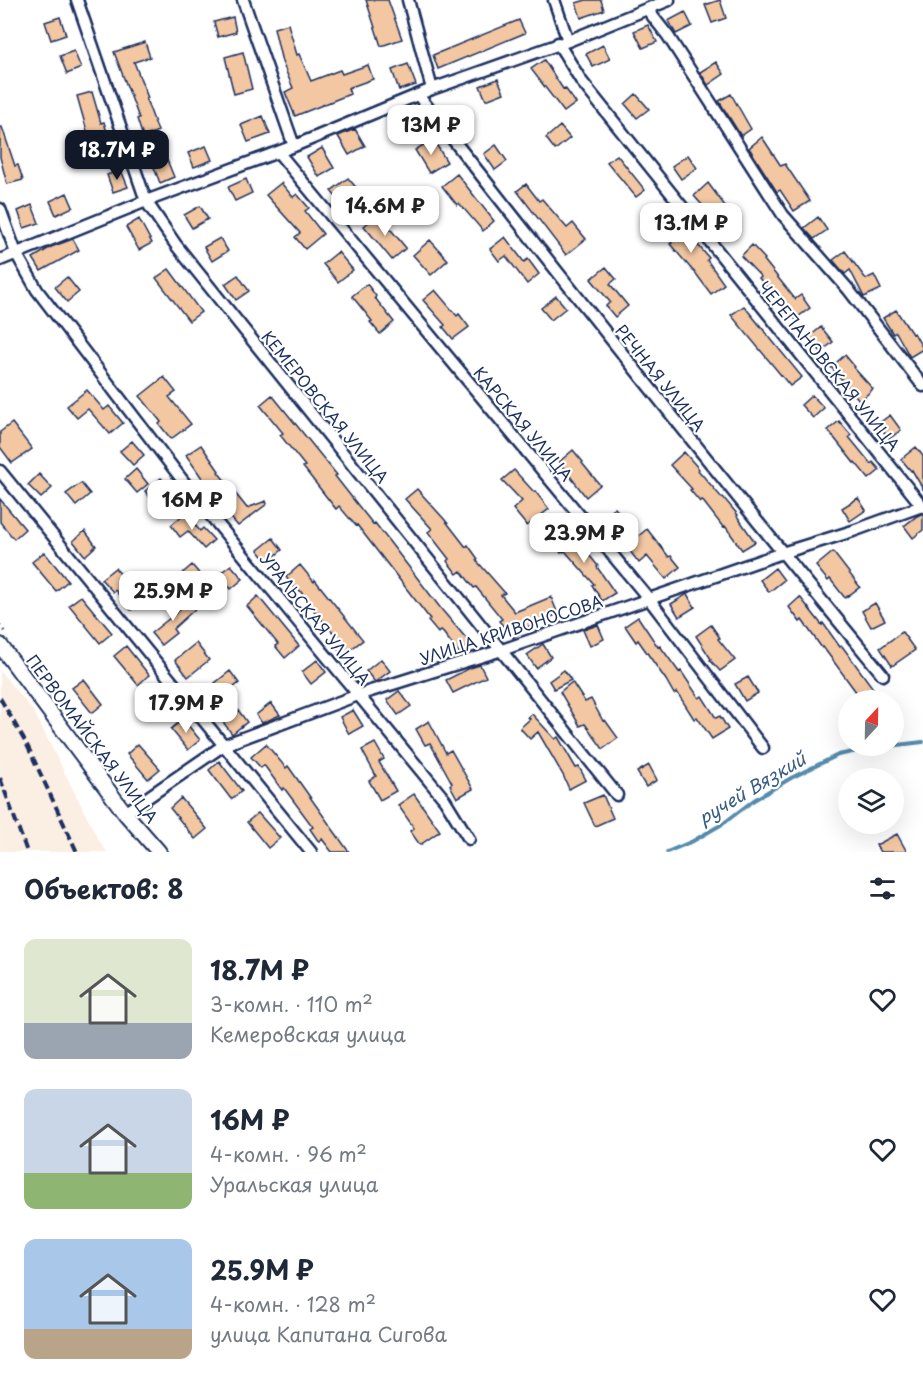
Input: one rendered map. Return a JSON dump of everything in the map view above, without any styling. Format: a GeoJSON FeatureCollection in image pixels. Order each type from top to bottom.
{"type":"FeatureCollection","features":[{"type":"Feature","properties":{"kind":"main road","name":"ПЕРВОМАЙСКАЯ УЛИЦА"},"geometry":{"type":"LineString","coordinates":[[0,645],[125,813],[159,852]]}},
{"type":"Feature","properties":{"kind":"street","name":"КЕМЕРОВСКАЯ УЛИЦА"},"geometry":{"type":"LineString","coordinates":[[77,0],[146,201],[176,245],[617,795]]}},
{"type":"Feature","properties":{"kind":"street"},"geometry":{"type":"LineString","coordinates":[[243,0],[294,146]]}},
{"type":"Feature","properties":{"kind":"street"},"geometry":{"type":"LineString","coordinates":[[408,0],[432,89]]}},
{"type":"Feature","properties":{"kind":"street","name":"ЧЕРЕПАНОВСКАЯ УЛИЦА"},"geometry":{"type":"LineString","coordinates":[[554,0],[563,42],[582,82],[922,507]]}},
{"type":"Feature","properties":{"kind":"street"},"geometry":{"type":"LineString","coordinates":[[0,260],[146,201],[294,146],[432,89],[563,42],[669,0]]}},
{"type":"Feature","properties":{"kind":"street"},"geometry":{"type":"LineString","coordinates":[[647,9],[668,36],[783,215],[848,289],[923,386]]}},
{"type":"Feature","properties":{"kind":"street","name":"РЕЧНАЯ УЛИЦА"},"geometry":{"type":"LineString","coordinates":[[418,95],[588,312],[782,553],[884,675]]}},
{"type":"Feature","properties":{"kind":"street","name":"КАРСКАЯ УЛИЦА"},"geometry":{"type":"LineString","coordinates":[[278,152],[649,599],[763,748]]}},
{"type":"Feature","properties":{"kind":"street","name":"УРАЛЬСКАЯ УЛИЦА"},"geometry":{"type":"LineString","coordinates":[[0,209],[16,254],[37,290],[193,494],[445,800],[469,839]]}},
{"type":"Feature","properties":{"kind":"street"},"geometry":{"type":"LineString","coordinates":[[0,471],[311,852]]}},
{"type":"Feature","properties":{"kind":"street","name":"УЛИЦА КРИВОНОСОВА"},"geometry":{"type":"LineString","coordinates":[[125,813],[224,744],[358,695],[502,650],[922,507]]}},
{"type":"Feature","properties":{"kind":"shaded area"},"geometry":{"type":"Polygon","coordinates":[[[0,671],[34,712],[98,839],[107,852],[0,852],[0,671]]]}},
{"type":"Feature","properties":{"kind":"building"},"geometry":{"type":"Polygon","coordinates":[[[366,0],[388,0],[402,39],[381,46],[366,0]]]}},
{"type":"Feature","properties":{"kind":"building"},"geometry":{"type":"Polygon","coordinates":[[[601,0],[604,10],[581,18],[576,3],[601,0]]]}},
{"type":"Feature","properties":{"kind":"building"},"geometry":{"type":"Polygon","coordinates":[[[720,0],[726,18],[712,23],[705,5],[720,0]]]}},
{"type":"Feature","properties":{"kind":"building"},"geometry":{"type":"Polygon","coordinates":[[[685,12],[692,26],[676,34],[668,21],[685,12]]]}},
{"type":"Feature","properties":{"kind":"building"},"geometry":{"type":"Polygon","coordinates":[[[60,17],[66,35],[51,40],[45,22],[60,17]]]}},
{"type":"Feature","properties":{"kind":"building"},"geometry":{"type":"Polygon","coordinates":[[[233,17],[236,32],[218,37],[214,22],[233,17]]]}},
{"type":"Feature","properties":{"kind":"building"},"geometry":{"type":"Polygon","coordinates":[[[519,20],[525,33],[438,69],[433,55],[519,20]]]}},
{"type":"Feature","properties":{"kind":"building"},"geometry":{"type":"Polygon","coordinates":[[[288,24],[297,55],[299,54],[311,81],[340,70],[342,74],[368,65],[373,79],[348,88],[350,94],[295,116],[285,92],[293,88],[282,62],[274,28],[288,24]]]}},
{"type":"Feature","properties":{"kind":"building"},"geometry":{"type":"Polygon","coordinates":[[[648,25],[657,42],[643,48],[634,31],[648,25]]]}},
{"type":"Feature","properties":{"kind":"building"},"geometry":{"type":"Polygon","coordinates":[[[145,42],[150,57],[134,62],[158,131],[143,137],[137,119],[139,118],[114,52],[145,42]]]}},
{"type":"Feature","properties":{"kind":"building"},"geometry":{"type":"Polygon","coordinates":[[[603,45],[610,59],[593,67],[586,54],[603,45]]]}},
{"type":"Feature","properties":{"kind":"building"},"geometry":{"type":"Polygon","coordinates":[[[74,51],[81,68],[67,74],[60,56],[74,51]]]}},
{"type":"Feature","properties":{"kind":"building"},"geometry":{"type":"Polygon","coordinates":[[[243,52],[252,89],[234,94],[225,57],[243,52]]]}},
{"type":"Feature","properties":{"kind":"building"},"geometry":{"type":"Polygon","coordinates":[[[544,60],[563,89],[565,88],[576,103],[564,112],[531,69],[544,60]]]}},
{"type":"Feature","properties":{"kind":"building"},"geometry":{"type":"Polygon","coordinates":[[[716,62],[724,74],[708,85],[700,72],[716,62]]]}},
{"type":"Feature","properties":{"kind":"building"},"geometry":{"type":"Polygon","coordinates":[[[408,64],[416,85],[399,90],[392,70],[408,64]]]}},
{"type":"Feature","properties":{"kind":"building"},"geometry":{"type":"Polygon","coordinates":[[[498,79],[504,93],[486,100],[480,86],[498,79]]]}},
{"type":"Feature","properties":{"kind":"building"},"geometry":{"type":"Polygon","coordinates":[[[92,92],[111,146],[93,152],[77,96],[92,92]]]}},
{"type":"Feature","properties":{"kind":"building"},"geometry":{"type":"Polygon","coordinates":[[[636,94],[649,109],[637,118],[625,104],[636,94]]]}},
{"type":"Feature","properties":{"kind":"building"},"geometry":{"type":"Polygon","coordinates":[[[731,94],[751,129],[741,136],[719,101],[731,94]]]}},
{"type":"Feature","properties":{"kind":"building"},"geometry":{"type":"Polygon","coordinates":[[[414,112],[420,126],[403,134],[396,120],[414,112]]]}},
{"type":"Feature","properties":{"kind":"building"},"geometry":{"type":"Polygon","coordinates":[[[263,116],[270,134],[248,142],[241,125],[263,116]]]}},
{"type":"Feature","properties":{"kind":"building"},"geometry":{"type":"Polygon","coordinates":[[[560,126],[570,138],[555,150],[546,138],[560,126]]]}},
{"type":"Feature","properties":{"kind":"building"},"geometry":{"type":"Polygon","coordinates":[[[0,127],[2,127],[15,166],[18,165],[23,180],[7,184],[0,157],[0,127]]]}},
{"type":"Feature","properties":{"kind":"building"},"geometry":{"type":"Polygon","coordinates":[[[355,129],[365,146],[349,155],[338,136],[355,129]]]}},
{"type":"Feature","properties":{"kind":"building"},"geometry":{"type":"Polygon","coordinates":[[[762,137],[781,166],[785,164],[810,201],[794,211],[780,190],[777,192],[749,148],[762,137]]]}},
{"type":"Feature","properties":{"kind":"building"},"geometry":{"type":"Polygon","coordinates":[[[433,139],[447,162],[429,173],[415,150],[433,139]]]}},
{"type":"Feature","properties":{"kind":"building"},"geometry":{"type":"Polygon","coordinates":[[[496,145],[507,161],[495,170],[484,154],[496,145]]]}},
{"type":"Feature","properties":{"kind":"building"},"geometry":{"type":"Polygon","coordinates":[[[206,146],[212,160],[194,167],[188,153],[206,146]]]}},
{"type":"Feature","properties":{"kind":"building"},"geometry":{"type":"Polygon","coordinates":[[[322,148],[334,168],[319,177],[307,157],[322,148]]]}},
{"type":"Feature","properties":{"kind":"building"},"geometry":{"type":"Polygon","coordinates":[[[617,155],[645,190],[636,197],[607,162],[617,155]]]}},
{"type":"Feature","properties":{"kind":"building"},"geometry":{"type":"Polygon","coordinates":[[[688,155],[697,168],[681,179],[672,166],[688,155]]]}},
{"type":"Feature","properties":{"kind":"building"},"geometry":{"type":"Polygon","coordinates":[[[167,160],[174,177],[160,183],[153,165],[167,160]]]}},
{"type":"Feature","properties":{"kind":"building"},"geometry":{"type":"Polygon","coordinates":[[[121,170],[128,187],[113,192],[107,175],[121,170]]]}},
{"type":"Feature","properties":{"kind":"building"},"geometry":{"type":"Polygon","coordinates":[[[457,174],[494,221],[483,231],[442,186],[457,174]]]}},
{"type":"Feature","properties":{"kind":"building"},"geometry":{"type":"Polygon","coordinates":[[[348,178],[365,198],[348,212],[331,191],[348,178]]]}},
{"type":"Feature","properties":{"kind":"building"},"geometry":{"type":"Polygon","coordinates":[[[246,179],[252,193],[235,201],[228,187],[246,179]]]}},
{"type":"Feature","properties":{"kind":"building"},"geometry":{"type":"Polygon","coordinates":[[[281,183],[293,197],[297,194],[309,208],[305,211],[323,234],[305,249],[295,237],[300,233],[266,195],[281,183]]]}},
{"type":"Feature","properties":{"kind":"building"},"geometry":{"type":"Polygon","coordinates":[[[708,183],[740,226],[728,235],[706,206],[704,207],[694,196],[708,183]]]}},
{"type":"Feature","properties":{"kind":"building"},"geometry":{"type":"Polygon","coordinates":[[[526,184],[539,201],[542,199],[567,228],[573,223],[586,239],[566,255],[517,191],[526,184]]]}},
{"type":"Feature","properties":{"kind":"building"},"geometry":{"type":"Polygon","coordinates":[[[67,193],[73,207],[56,215],[50,201],[67,193]]]}},
{"type":"Feature","properties":{"kind":"building"},"geometry":{"type":"Polygon","coordinates":[[[32,205],[39,223],[24,228],[18,211],[32,205]]]}},
{"type":"Feature","properties":{"kind":"building"},"geometry":{"type":"Polygon","coordinates":[[[200,206],[208,219],[192,228],[184,215],[200,206]]]}},
{"type":"Feature","properties":{"kind":"building"},"geometry":{"type":"Polygon","coordinates":[[[378,214],[406,248],[392,260],[364,226],[378,214]]]}},
{"type":"Feature","properties":{"kind":"building"},"geometry":{"type":"Polygon","coordinates":[[[669,215],[709,258],[707,260],[724,284],[711,294],[670,244],[672,243],[657,224],[669,215]]]}},
{"type":"Feature","properties":{"kind":"building"},"geometry":{"type":"Polygon","coordinates":[[[818,217],[827,230],[814,239],[804,228],[818,217]]]}},
{"type":"Feature","properties":{"kind":"building"},"geometry":{"type":"Polygon","coordinates":[[[139,219],[152,243],[139,250],[126,227],[139,219]]]}},
{"type":"Feature","properties":{"kind":"building"},"geometry":{"type":"Polygon","coordinates":[[[505,237],[524,262],[528,259],[539,274],[527,284],[506,256],[499,261],[490,249],[505,237]]]}},
{"type":"Feature","properties":{"kind":"building"},"geometry":{"type":"Polygon","coordinates":[[[220,238],[228,251],[212,261],[204,247],[220,238]]]}},
{"type":"Feature","properties":{"kind":"building"},"geometry":{"type":"Polygon","coordinates":[[[73,239],[79,250],[41,271],[33,258],[51,247],[73,239]]]}},
{"type":"Feature","properties":{"kind":"building"},"geometry":{"type":"Polygon","coordinates":[[[430,240],[448,260],[431,275],[413,255],[430,240]]]}},
{"type":"Feature","properties":{"kind":"building"},"geometry":{"type":"Polygon","coordinates":[[[752,245],[795,299],[801,295],[810,308],[795,319],[778,296],[775,298],[759,278],[761,277],[741,256],[752,245]]]}},
{"type":"Feature","properties":{"kind":"building"},"geometry":{"type":"Polygon","coordinates":[[[845,251],[866,279],[874,275],[881,289],[864,297],[850,270],[845,274],[833,260],[845,251]]]}},
{"type":"Feature","properties":{"kind":"building"},"geometry":{"type":"Polygon","coordinates":[[[338,252],[353,270],[338,282],[323,264],[338,252]]]}},
{"type":"Feature","properties":{"kind":"building"},"geometry":{"type":"Polygon","coordinates":[[[606,267],[616,279],[610,284],[628,306],[615,317],[606,306],[610,302],[591,279],[606,267]]]}},
{"type":"Feature","properties":{"kind":"building"},"geometry":{"type":"Polygon","coordinates":[[[169,269],[201,312],[189,321],[156,278],[169,269]]]}},
{"type":"Feature","properties":{"kind":"building"},"geometry":{"type":"Polygon","coordinates":[[[238,275],[249,291],[236,300],[225,284],[238,275]]]}},
{"type":"Feature","properties":{"kind":"building"},"geometry":{"type":"Polygon","coordinates":[[[67,277],[79,292],[67,302],[55,287],[67,277]]]}},
{"type":"Feature","properties":{"kind":"building"},"geometry":{"type":"Polygon","coordinates":[[[367,284],[394,322],[380,334],[352,296],[367,284]]]}},
{"type":"Feature","properties":{"kind":"building"},"geometry":{"type":"Polygon","coordinates":[[[435,290],[469,327],[453,339],[443,327],[445,325],[423,300],[435,290]]]}},
{"type":"Feature","properties":{"kind":"building"},"geometry":{"type":"Polygon","coordinates":[[[556,296],[566,308],[551,320],[541,308],[556,296]]]}},
{"type":"Feature","properties":{"kind":"building"},"geometry":{"type":"Polygon","coordinates":[[[744,306],[802,377],[790,386],[731,315],[744,306]]]}},
{"type":"Feature","properties":{"kind":"building"},"geometry":{"type":"Polygon","coordinates":[[[896,310],[923,349],[910,357],[896,332],[893,334],[883,318],[896,310]]]}},
{"type":"Feature","properties":{"kind":"building"},"geometry":{"type":"Polygon","coordinates":[[[821,327],[833,342],[821,352],[809,337],[821,327]]]}},
{"type":"Feature","properties":{"kind":"building"},"geometry":{"type":"Polygon","coordinates":[[[845,355],[873,389],[860,401],[831,367],[845,355]]]}},
{"type":"Feature","properties":{"kind":"building"},"geometry":{"type":"Polygon","coordinates":[[[164,377],[176,392],[169,397],[191,424],[171,439],[159,424],[161,422],[140,396],[164,377]]]}},
{"type":"Feature","properties":{"kind":"building"},"geometry":{"type":"Polygon","coordinates":[[[87,390],[104,410],[109,406],[123,423],[110,434],[88,409],[77,418],[67,406],[87,390]]]}},
{"type":"Feature","properties":{"kind":"building"},"geometry":{"type":"Polygon","coordinates":[[[272,395],[471,644],[459,653],[441,630],[438,633],[428,621],[430,619],[357,525],[339,506],[336,509],[280,435],[283,433],[260,405],[272,395]]]}},
{"type":"Feature","properties":{"kind":"building"},"geometry":{"type":"Polygon","coordinates":[[[812,395],[824,408],[813,418],[801,405],[812,395]]]}},
{"type":"Feature","properties":{"kind":"building"},"geometry":{"type":"Polygon","coordinates":[[[890,415],[901,430],[889,439],[878,424],[890,415]]]}},
{"type":"Feature","properties":{"kind":"building"},"geometry":{"type":"Polygon","coordinates":[[[839,421],[871,464],[873,462],[880,470],[869,479],[828,430],[839,421]]]}},
{"type":"Feature","properties":{"kind":"building"},"geometry":{"type":"Polygon","coordinates":[[[12,423],[32,449],[12,463],[0,447],[0,432],[12,423]]]}},
{"type":"Feature","properties":{"kind":"building"},"geometry":{"type":"Polygon","coordinates":[[[132,441],[144,455],[133,465],[120,451],[132,441]]]}},
{"type":"Feature","properties":{"kind":"building"},"geometry":{"type":"Polygon","coordinates":[[[201,445],[218,472],[247,508],[266,501],[267,504],[238,526],[212,495],[186,455],[201,445]]]}},
{"type":"Feature","properties":{"kind":"building"},"geometry":{"type":"Polygon","coordinates":[[[916,447],[923,456],[923,489],[912,470],[901,459],[916,447]]]}},
{"type":"Feature","properties":{"kind":"building"},"geometry":{"type":"Polygon","coordinates":[[[573,450],[600,485],[586,497],[559,462],[573,450]]]}},
{"type":"Feature","properties":{"kind":"building"},"geometry":{"type":"Polygon","coordinates":[[[684,452],[738,515],[755,542],[742,550],[725,526],[723,527],[702,500],[700,502],[690,490],[692,489],[670,465],[684,452]]]}},
{"type":"Feature","properties":{"kind":"building"},"geometry":{"type":"Polygon","coordinates":[[[136,469],[148,484],[137,493],[125,479],[136,469]]]}},
{"type":"Feature","properties":{"kind":"building"},"geometry":{"type":"Polygon","coordinates":[[[514,470],[549,509],[527,526],[513,509],[522,501],[502,480],[514,470]]]}},
{"type":"Feature","properties":{"kind":"building"},"geometry":{"type":"Polygon","coordinates":[[[39,474],[52,488],[41,498],[28,485],[39,474]]]}},
{"type":"Feature","properties":{"kind":"building"},"geometry":{"type":"Polygon","coordinates":[[[161,478],[172,491],[155,504],[145,491],[161,478]]]}},
{"type":"Feature","properties":{"kind":"building"},"geometry":{"type":"Polygon","coordinates":[[[81,483],[90,494],[76,506],[66,494],[81,483]]]}},
{"type":"Feature","properties":{"kind":"building"},"geometry":{"type":"Polygon","coordinates":[[[417,489],[466,547],[468,545],[478,559],[476,560],[505,593],[501,595],[515,612],[551,597],[558,614],[528,627],[513,638],[499,621],[502,619],[476,587],[474,588],[461,571],[457,574],[447,561],[449,559],[428,532],[432,529],[405,499],[417,489]]]}},
{"type":"Feature","properties":{"kind":"building"},"geometry":{"type":"Polygon","coordinates":[[[858,498],[866,510],[850,521],[842,508],[858,498]]]}},
{"type":"Feature","properties":{"kind":"building"},"geometry":{"type":"Polygon","coordinates":[[[0,499],[25,529],[14,539],[0,522],[0,499]]]}},
{"type":"Feature","properties":{"kind":"building"},"geometry":{"type":"Polygon","coordinates":[[[615,508],[625,519],[610,531],[601,519],[615,508]]]}},
{"type":"Feature","properties":{"kind":"building"},"geometry":{"type":"Polygon","coordinates":[[[185,513],[200,531],[203,528],[214,540],[204,549],[188,531],[180,537],[171,525],[185,513]]]}},
{"type":"Feature","properties":{"kind":"building"},"geometry":{"type":"Polygon","coordinates":[[[923,514],[923,530],[913,538],[904,526],[923,514]]]}},
{"type":"Feature","properties":{"kind":"building"},"geometry":{"type":"Polygon","coordinates":[[[647,529],[680,567],[666,579],[647,556],[639,563],[626,546],[647,529]]]}},
{"type":"Feature","properties":{"kind":"building"},"geometry":{"type":"Polygon","coordinates":[[[566,530],[598,566],[615,593],[602,601],[592,585],[594,584],[565,551],[561,553],[552,541],[566,530]]]}},
{"type":"Feature","properties":{"kind":"building"},"geometry":{"type":"Polygon","coordinates":[[[85,531],[96,546],[85,556],[73,541],[85,531]]]}},
{"type":"Feature","properties":{"kind":"building"},"geometry":{"type":"Polygon","coordinates":[[[273,538],[282,550],[268,562],[258,550],[273,538]]]}},
{"type":"Feature","properties":{"kind":"building"},"geometry":{"type":"Polygon","coordinates":[[[44,552],[68,581],[56,591],[32,562],[44,552]]]}},
{"type":"Feature","properties":{"kind":"building"},"geometry":{"type":"Polygon","coordinates":[[[833,552],[860,587],[845,598],[816,566],[833,552]]]}},
{"type":"Feature","properties":{"kind":"building"},"geometry":{"type":"Polygon","coordinates":[[[192,565],[202,577],[187,589],[178,577],[192,565]]]}},
{"type":"Feature","properties":{"kind":"building"},"geometry":{"type":"Polygon","coordinates":[[[231,565],[243,579],[231,589],[219,574],[231,565]]]}},
{"type":"Feature","properties":{"kind":"building"},"geometry":{"type":"Polygon","coordinates":[[[300,565],[314,582],[315,580],[363,640],[343,655],[331,640],[336,636],[297,587],[295,589],[286,577],[300,565]]]}},
{"type":"Feature","properties":{"kind":"building"},"geometry":{"type":"Polygon","coordinates":[[[115,568],[146,599],[131,610],[115,590],[113,592],[101,579],[115,568]]]}},
{"type":"Feature","properties":{"kind":"building"},"geometry":{"type":"Polygon","coordinates":[[[775,568],[784,580],[769,592],[760,580],[775,568]]]}},
{"type":"Feature","properties":{"kind":"building"},"geometry":{"type":"Polygon","coordinates":[[[687,594],[695,607],[679,617],[671,604],[687,594]]]}},
{"type":"Feature","properties":{"kind":"building"},"geometry":{"type":"Polygon","coordinates":[[[81,596],[112,633],[100,643],[69,605],[81,596]]]}},
{"type":"Feature","properties":{"kind":"building"},"geometry":{"type":"Polygon","coordinates":[[[258,596],[299,646],[285,658],[275,646],[278,644],[247,606],[258,596]]]}},
{"type":"Feature","properties":{"kind":"building"},"geometry":{"type":"Polygon","coordinates":[[[185,597],[195,609],[173,629],[176,633],[161,645],[151,633],[180,610],[176,605],[185,597]]]}},
{"type":"Feature","properties":{"kind":"building"},"geometry":{"type":"Polygon","coordinates":[[[800,597],[840,647],[842,646],[874,690],[855,690],[802,620],[800,622],[789,607],[800,597]]]}},
{"type":"Feature","properties":{"kind":"building"},"geometry":{"type":"Polygon","coordinates":[[[875,603],[885,620],[871,627],[862,611],[875,603]]]}},
{"type":"Feature","properties":{"kind":"building"},"geometry":{"type":"Polygon","coordinates":[[[638,617],[658,647],[660,646],[679,672],[681,671],[699,698],[702,696],[716,718],[720,716],[728,729],[712,739],[697,717],[694,719],[677,692],[674,694],[638,640],[636,642],[625,626],[638,617]]]}},
{"type":"Feature","properties":{"kind":"building"},"geometry":{"type":"Polygon","coordinates":[[[598,625],[604,639],[590,646],[583,630],[598,625]]]}},
{"type":"Feature","properties":{"kind":"building"},"geometry":{"type":"Polygon","coordinates":[[[711,625],[720,638],[718,639],[735,660],[720,671],[710,660],[696,636],[711,625]]]}},
{"type":"Feature","properties":{"kind":"building"},"geometry":{"type":"Polygon","coordinates":[[[902,632],[915,650],[892,666],[880,648],[902,632]]]}},
{"type":"Feature","properties":{"kind":"building"},"geometry":{"type":"Polygon","coordinates":[[[196,643],[209,660],[188,677],[175,660],[196,643]]]}},
{"type":"Feature","properties":{"kind":"building"},"geometry":{"type":"Polygon","coordinates":[[[543,644],[551,657],[536,668],[527,655],[543,644]]]}},
{"type":"Feature","properties":{"kind":"building"},"geometry":{"type":"Polygon","coordinates":[[[126,646],[149,675],[138,685],[114,656],[126,646]]]}},
{"type":"Feature","properties":{"kind":"building"},"geometry":{"type":"Polygon","coordinates":[[[381,659],[390,671],[375,682],[366,671],[381,659]]]}},
{"type":"Feature","properties":{"kind":"building"},"geometry":{"type":"Polygon","coordinates":[[[317,660],[326,672],[311,684],[302,672],[317,660]]]}},
{"type":"Feature","properties":{"kind":"building"},"geometry":{"type":"Polygon","coordinates":[[[480,665],[486,677],[453,693],[446,680],[480,665]]]}},
{"type":"Feature","properties":{"kind":"building"},"geometry":{"type":"Polygon","coordinates":[[[564,670],[571,680],[554,689],[549,681],[564,670]]]}},
{"type":"Feature","properties":{"kind":"building"},"geometry":{"type":"Polygon","coordinates":[[[230,671],[239,683],[224,695],[215,683],[230,671]]]}},
{"type":"Feature","properties":{"kind":"building"},"geometry":{"type":"Polygon","coordinates":[[[748,677],[758,693],[745,701],[735,684],[748,677]]]}},
{"type":"Feature","properties":{"kind":"building"},"geometry":{"type":"Polygon","coordinates":[[[84,679],[103,704],[92,713],[72,688],[84,679]]]}},
{"type":"Feature","properties":{"kind":"building"},"geometry":{"type":"Polygon","coordinates":[[[572,682],[585,702],[591,699],[603,721],[605,720],[618,738],[603,749],[585,724],[580,726],[560,692],[572,682]]]}},
{"type":"Feature","properties":{"kind":"building"},"geometry":{"type":"Polygon","coordinates":[[[399,691],[411,706],[398,715],[387,700],[399,691]]]}},
{"type":"Feature","properties":{"kind":"building"},"geometry":{"type":"Polygon","coordinates":[[[271,703],[280,715],[262,723],[256,715],[271,703]]]}},
{"type":"Feature","properties":{"kind":"building"},"geometry":{"type":"Polygon","coordinates":[[[238,710],[247,722],[232,734],[223,722],[238,710]]]}},
{"type":"Feature","properties":{"kind":"building"},"geometry":{"type":"Polygon","coordinates":[[[353,710],[363,726],[349,734],[340,717],[353,710]]]}},
{"type":"Feature","properties":{"kind":"building"},"geometry":{"type":"Polygon","coordinates":[[[532,714],[555,739],[558,737],[576,768],[579,767],[586,780],[569,789],[538,732],[530,739],[520,728],[532,714]]]}},
{"type":"Feature","properties":{"kind":"building"},"geometry":{"type":"Polygon","coordinates":[[[183,719],[200,740],[188,750],[171,729],[183,719]]]}},
{"type":"Feature","properties":{"kind":"building"},"geometry":{"type":"Polygon","coordinates":[[[429,721],[446,753],[451,750],[473,789],[457,798],[450,785],[452,783],[430,743],[425,745],[416,729],[429,721]]]}},
{"type":"Feature","properties":{"kind":"building"},"geometry":{"type":"Polygon","coordinates":[[[375,743],[384,759],[379,762],[396,791],[380,800],[369,781],[376,776],[362,750],[375,743]]]}},
{"type":"Feature","properties":{"kind":"building"},"geometry":{"type":"Polygon","coordinates":[[[138,744],[160,769],[148,779],[127,754],[138,744]]]}},
{"type":"Feature","properties":{"kind":"building"},"geometry":{"type":"Polygon","coordinates":[[[266,744],[286,768],[288,766],[349,852],[332,852],[322,839],[319,842],[310,829],[313,827],[284,788],[282,790],[264,765],[261,768],[251,757],[266,744]]]}},
{"type":"Feature","properties":{"kind":"building"},"geometry":{"type":"Polygon","coordinates":[[[219,761],[242,791],[231,799],[209,770],[219,761]]]}},
{"type":"Feature","properties":{"kind":"building"},"geometry":{"type":"Polygon","coordinates":[[[649,765],[657,780],[646,787],[637,772],[649,765]]]}},
{"type":"Feature","properties":{"kind":"building"},"geometry":{"type":"Polygon","coordinates":[[[414,794],[440,831],[420,845],[410,831],[414,828],[398,805],[414,794]]]}},
{"type":"Feature","properties":{"kind":"building"},"geometry":{"type":"Polygon","coordinates":[[[603,795],[613,818],[595,826],[584,803],[603,795]]]}},
{"type":"Feature","properties":{"kind":"building"},"geometry":{"type":"Polygon","coordinates":[[[181,798],[207,829],[195,839],[170,808],[181,798]]]}},
{"type":"Feature","properties":{"kind":"building"},"geometry":{"type":"Polygon","coordinates":[[[258,813],[280,838],[268,848],[247,822],[258,813]]]}},
{"type":"Feature","properties":{"kind":"building"},"geometry":{"type":"Polygon","coordinates":[[[897,834],[907,852],[880,852],[876,845],[897,834]]]}},
{"type":"Feature","properties":{"kind":"waterway","name":"ручей Вязкий"},"geometry":{"type":"LineString","coordinates":[[667,852],[693,841],[791,778],[838,755],[923,742]]}},
{"type":"Feature","properties":{"kind":"railway"},"geometry":{"type":"LineString","coordinates":[[0,698],[27,745],[77,852]]}},
{"type":"Feature","properties":{"kind":"railway"},"geometry":{"type":"LineString","coordinates":[[0,778],[27,852]]}}]}
